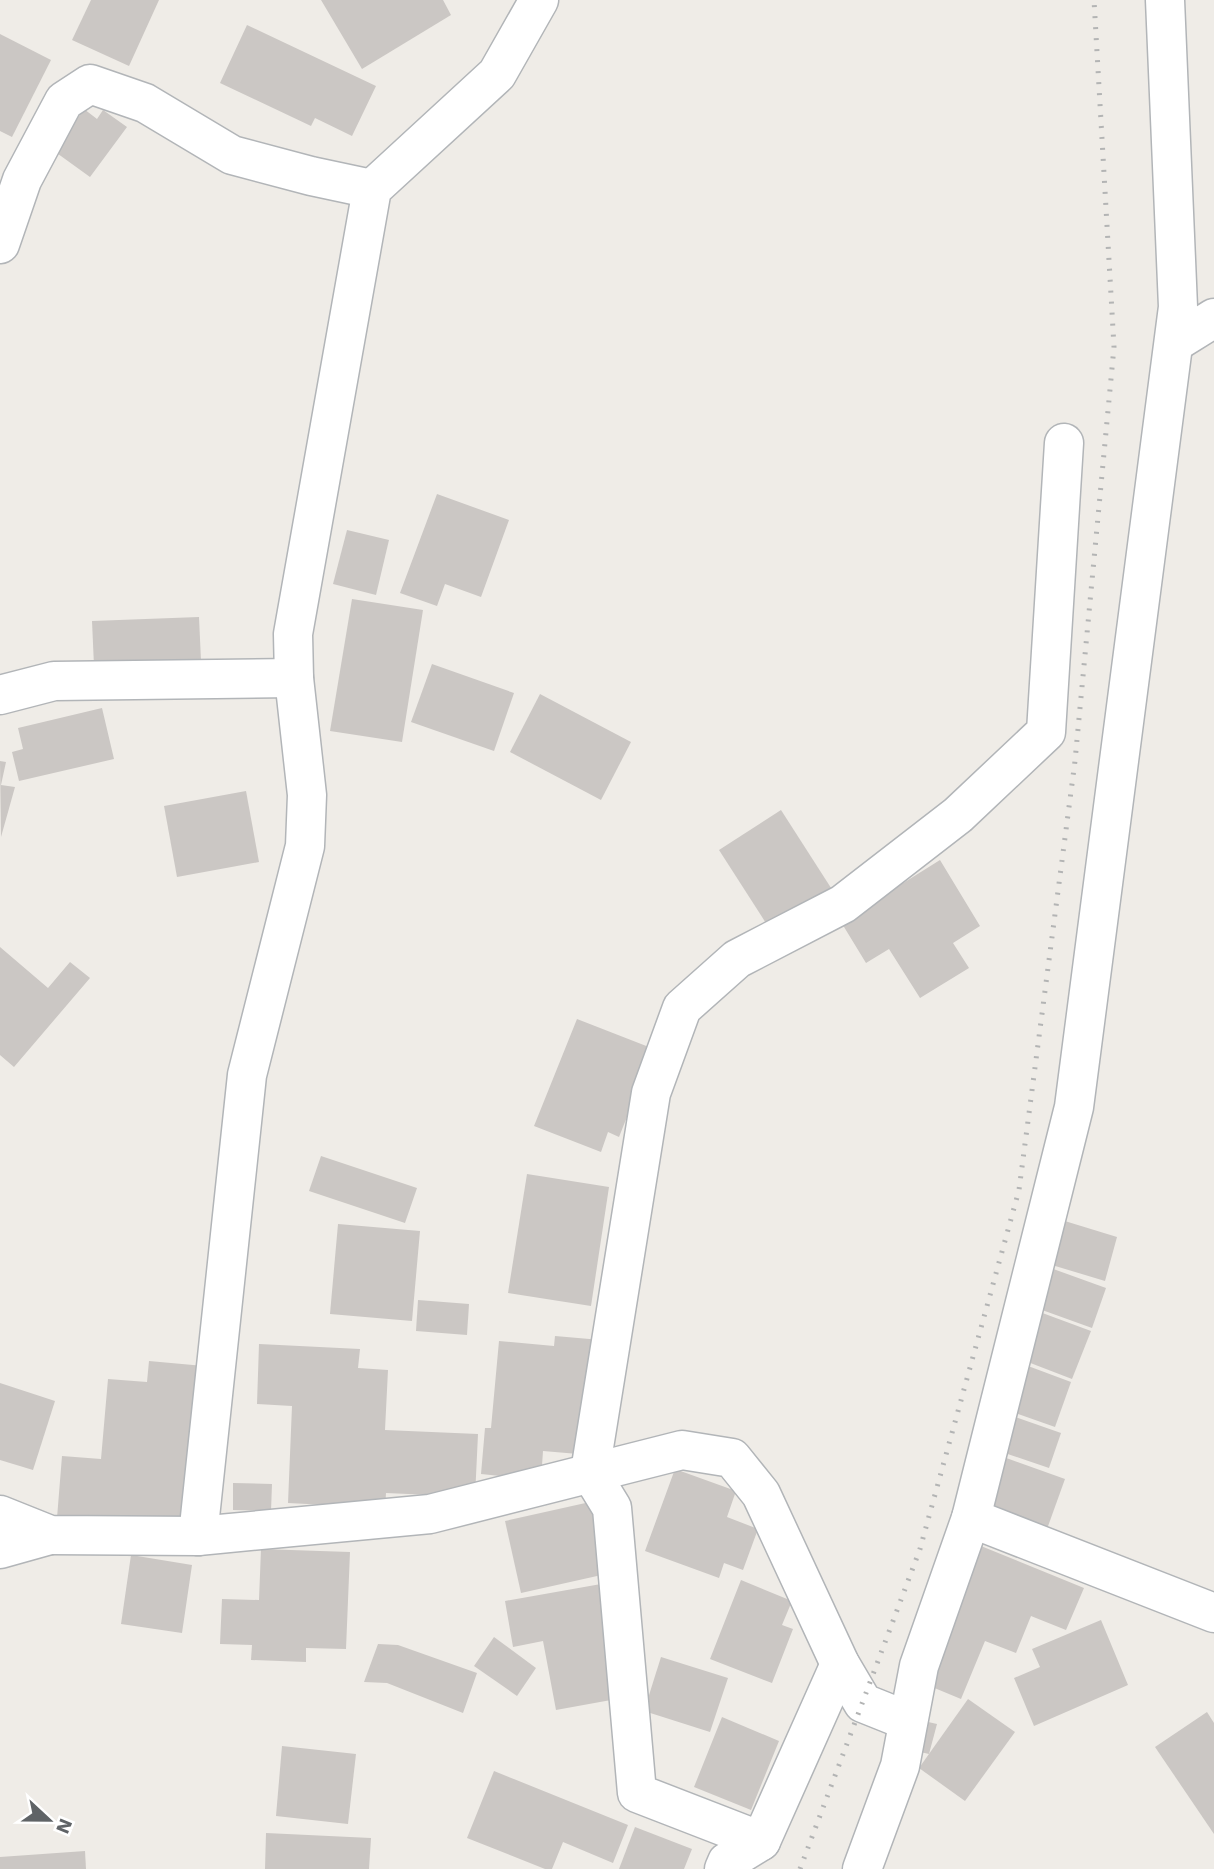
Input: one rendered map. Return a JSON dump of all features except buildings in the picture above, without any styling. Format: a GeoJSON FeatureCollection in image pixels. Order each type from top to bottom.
{"type":"FeatureCollection","features":[{"type":"Feature","properties":{"kind":"street"},"geometry":{"type":"LineString","coordinates":[[198,1535],[247,1075],[305,846],[307,795],[294,678],[293,634],[372,189],[497,74],[539,0]]}},
{"type":"Feature","properties":{"kind":"street"},"geometry":{"type":"LineString","coordinates":[[868,1867],[900,1766],[919,1666],[971,1518],[1074,1107],[1178,307],[1165,0]]}},
{"type":"Feature","properties":{"kind":"street"},"geometry":{"type":"LineString","coordinates":[[0,244],[22,180],[64,101],[90,85],[145,103],[232,155],[372,189]]}},
{"type":"Feature","properties":{"kind":"street"},"geometry":{"type":"LineString","coordinates":[[1174,343],[1214,318]]}},
{"type":"Feature","properties":{"kind":"street"},"geometry":{"type":"LineString","coordinates":[[761,1841],[637,1793],[612,1508],[590,1472],[651,1093],[682,1008],[737,959],[843,904],[958,815],[1046,732],[1064,443]]}},
{"type":"Feature","properties":{"kind":"street"},"geometry":{"type":"LineString","coordinates":[[0,695],[54,681],[294,678]]}},
{"type":"Feature","properties":{"kind":"street"},"geometry":{"type":"LineString","coordinates":[[0,1549],[50,1535],[198,1535],[430,1514],[682,1450],[732,1458],[761,1494],[840,1664],[863,1703],[908,1721]]}},
{"type":"Feature","properties":{"kind":"street"},"geometry":{"type":"LineString","coordinates":[[0,1515],[50,1535]]}},
{"type":"Feature","properties":{"kind":"street"},"geometry":{"type":"LineString","coordinates":[[971,1518],[1214,1613]]}},
{"type":"Feature","properties":{"kind":"street"},"geometry":{"type":"LineString","coordinates":[[724,1869],[727,1862],[761,1841],[840,1664]]}},
{"type":"Feature","properties":{"kind":"railway"},"geometry":{"type":"LineString","coordinates":[[800,1869],[920,1549],[1019,1190],[1075,761],[1114,347],[1094,0]]}}]}
